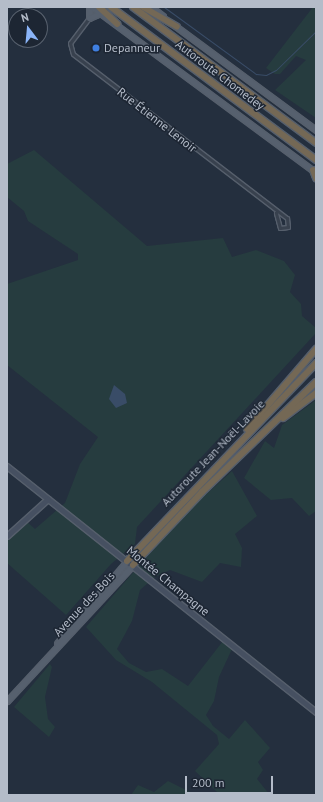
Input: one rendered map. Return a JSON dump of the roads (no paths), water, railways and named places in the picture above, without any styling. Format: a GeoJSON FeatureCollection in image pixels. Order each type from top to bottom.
{"type":"FeatureCollection","features":[{"type":"Feature","properties":{"kind":"highway","name":"Autoroute Chomedey"},"geometry":{"type":"LineString","coordinates":[[111,7],[316,160]]}},
{"type":"Feature","properties":{"kind":"highway","name":"Autoroute Chomedey"},"geometry":{"type":"LineString","coordinates":[[133,7],[316,143]]}},
{"type":"Feature","properties":{"kind":"highway"},"geometry":{"type":"LineString","coordinates":[[143,7],[177,27]]}},
{"type":"Feature","properties":{"kind":"highway"},"geometry":{"type":"LineString","coordinates":[[99,10],[117,24]]}},
{"type":"Feature","properties":{"kind":"highway"},"geometry":{"type":"LineString","coordinates":[[314,171],[316,178]]}},
{"type":"Feature","properties":{"kind":"highway"},"geometry":{"type":"LineString","coordinates":[[218,464],[316,349]]}},
{"type":"Feature","properties":{"kind":"highway","name":"Autoroute Jean-Noël-Lavoie"},"geometry":{"type":"LineString","coordinates":[[130,563],[218,464],[316,362]]}},
{"type":"Feature","properties":{"kind":"highway","name":"Autoroute Jean-Noël-Lavoie"},"geometry":{"type":"LineString","coordinates":[[130,563],[316,382]]}},
{"type":"Feature","properties":{"kind":"highway"},"geometry":{"type":"LineString","coordinates":[[272,426],[316,393]]}},
{"type":"Feature","properties":{"kind":"main road"},"geometry":{"type":"LineString","coordinates":[[89,18],[90,7],[99,10]]}},
{"type":"Feature","properties":{"kind":"main road"},"geometry":{"type":"LineString","coordinates":[[151,7],[316,129]]}},
{"type":"Feature","properties":{"kind":"main road"},"geometry":{"type":"LineString","coordinates":[[89,18],[99,10]]}},
{"type":"Feature","properties":{"kind":"main road"},"geometry":{"type":"LineString","coordinates":[[117,24],[314,171]]}},
{"type":"Feature","properties":{"kind":"main road","name":"Avenue des Bois"},"geometry":{"type":"LineString","coordinates":[[8,700],[130,563]]}},
{"type":"Feature","properties":{"kind":"street","name":"Rue Étienne Lenoir"},"geometry":{"type":"LineString","coordinates":[[89,18],[70,43],[73,54],[276,214],[288,219],[288,227],[280,228],[276,214]]}},
{"type":"Feature","properties":{"kind":"street","name":"Montée Champagne"},"geometry":{"type":"LineString","coordinates":[[7,466],[316,712]]}},
{"type":"Feature","properties":{"kind":"street"},"geometry":{"type":"LineString","coordinates":[[7,536],[48,498]]}},
{"type":"Feature","properties":{"kind":"water"},"geometry":{"type":"Polygon","coordinates":[[[114,385],[125,394],[127,403],[116,408],[109,399],[114,385]]]}},
{"type":"Feature","properties":{"kind":"waterway"},"geometry":{"type":"LineString","coordinates":[[164,7],[256,74],[266,75],[276,70],[316,31]]}},
{"type":"Feature","properties":{"kind":"place","name":"Depanneur"},"geometry":{"type":"Point","coordinates":[96,48]}}]}
